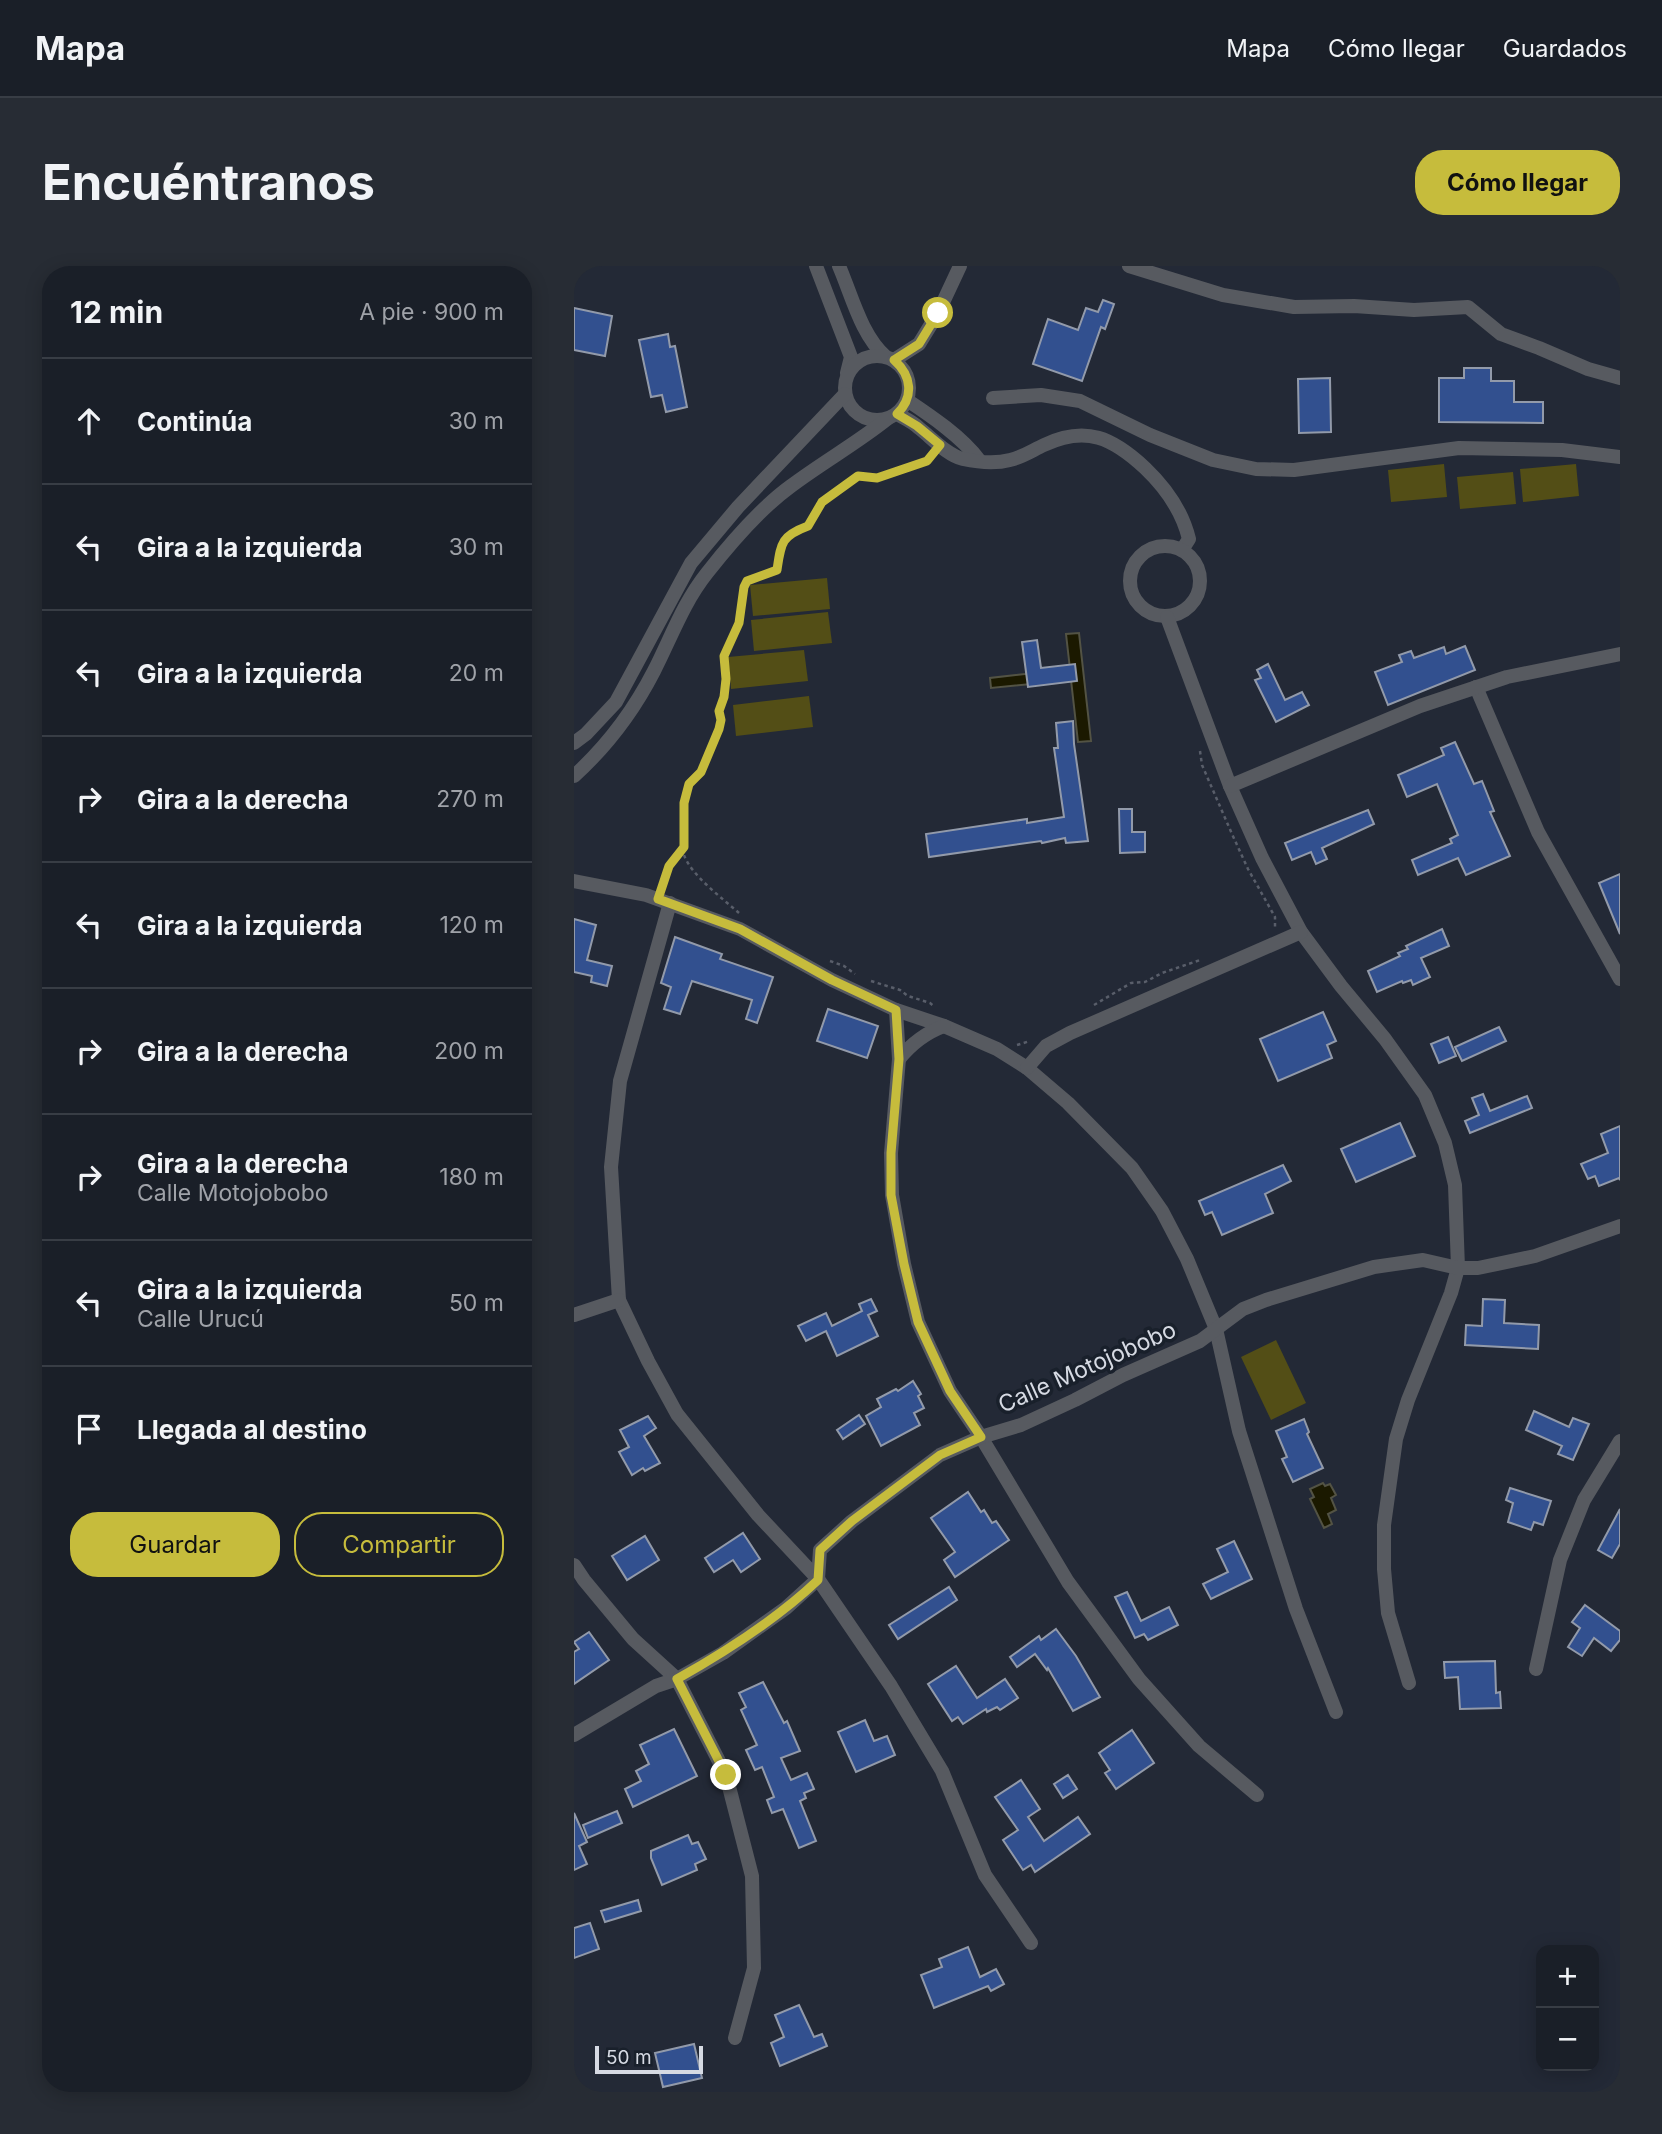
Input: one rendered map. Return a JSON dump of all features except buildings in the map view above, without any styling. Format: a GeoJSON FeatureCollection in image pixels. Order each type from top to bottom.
{"type":"FeatureCollection","features":[{"type":"Feature","properties":{"kind":"street"},"geometry":{"type":"LineString","coordinates":[[816,266],[851,357],[845,394],[856,413],[876,420],[892,416],[917,426],[956,457],[993,463],[1027,455],[1044,445],[1077,435],[1095,436],[1113,442],[1160,482],[1171,498],[1189,540],[1182,550]]}},
{"type":"Feature","properties":{"kind":"street"},"geometry":{"type":"LineString","coordinates":[[574,776],[615,733],[641,695],[683,608],[707,573],[760,513],[789,487],[892,416],[907,400],[909,382],[906,374],[876,348],[865,330],[839,266]]}},
{"type":"Feature","properties":{"kind":"street"},"geometry":{"type":"LineString","coordinates":[[846,377],[856,363],[866,357],[877,355],[890,359],[919,344],[938,313],[960,266]]}},
{"type":"Feature","properties":{"kind":"street"},"geometry":{"type":"LineString","coordinates":[[1129,266],[1223,295],[1294,307],[1354,306],[1414,310],[1468,307],[1501,334],[1588,369],[1620,378]]}},
{"type":"Feature","properties":{"kind":"street"},"geometry":{"type":"LineString","coordinates":[[574,743],[616,702],[691,563],[738,507],[845,394]]}},
{"type":"Feature","properties":{"kind":"street"},"geometry":{"type":"LineString","coordinates":[[993,398],[1041,395],[1080,401],[1213,460],[1256,469],[1294,470],[1459,448],[1562,450],[1620,457]]}},
{"type":"Feature","properties":{"kind":"street"},"geometry":{"type":"LineString","coordinates":[[907,400],[929,414],[969,447],[979,460]]}},
{"type":"Feature","properties":{"kind":"street"},"geometry":{"type":"LineString","coordinates":[[1113,442],[1125,423]]}},
{"type":"Feature","properties":{"kind":"street"},"geometry":{"type":"LineString","coordinates":[[1162,545],[1182,550],[1197,565],[1199,593],[1192,605],[1181,614],[1167,617],[1147,612],[1132,597],[1129,583],[1131,569],[1138,557],[1149,549],[1162,545]]}},
{"type":"Feature","properties":{"kind":"street"},"geometry":{"type":"LineString","coordinates":[[1167,617],[1230,786],[1262,858],[1301,932],[1425,1095],[1445,1143],[1455,1185],[1458,1268],[1451,1293],[1408,1400],[1396,1439],[1388,1489],[1384,1536],[1388,1612],[1409,1683]]}},
{"type":"Feature","properties":{"kind":"street"},"geometry":{"type":"LineString","coordinates":[[1230,786],[1420,706],[1476,687],[1507,677],[1620,654]]}},
{"type":"Feature","properties":{"kind":"street"},"geometry":{"type":"LineString","coordinates":[[1476,687],[1538,832],[1620,979]]}},
{"type":"Feature","properties":{"kind":"street"},"geometry":{"type":"LineString","coordinates":[[574,881],[664,901],[740,929],[832,980],[896,1010],[944,1026],[997,1049],[1027,1068],[1068,1103],[1132,1168],[1162,1211],[1187,1259],[1216,1329],[1240,1431],[1262,1503],[1296,1609],[1336,1712]]}},
{"type":"Feature","properties":{"kind":"street"},"geometry":{"type":"LineString","coordinates":[[664,901],[620,1081],[611,1167],[619,1300],[677,1414],[758,1515],[818,1580],[891,1686],[936,1761],[985,1875],[1031,1943]]}},
{"type":"Feature","properties":{"kind":"street"},"geometry":{"type":"LineString","coordinates":[[1027,1068],[1046,1046],[1070,1033],[1301,932]]}},
{"type":"Feature","properties":{"kind":"street"},"geometry":{"type":"LineString","coordinates":[[896,1010],[899,1059],[892,1140],[891,1195],[918,1322],[950,1391],[981,1437],[1068,1582],[1139,1679],[1199,1746],[1256,1795]]}},
{"type":"Feature","properties":{"kind":"street"},"geometry":{"type":"LineString","coordinates":[[899,1059],[929,1031],[944,1026]]}},
{"type":"Feature","properties":{"kind":"street","name":"Calle Motojobobo"},"geometry":{"type":"LineString","coordinates":[[818,1580],[820,1550],[852,1521],[940,1455],[981,1437],[1021,1425],[1200,1341],[1243,1309],[1374,1267],[1423,1260],[1458,1268],[1478,1268],[1535,1256],[1620,1226]]}},
{"type":"Feature","properties":{"kind":"street"},"geometry":{"type":"LineString","coordinates":[[574,1315],[619,1300]]}},
{"type":"Feature","properties":{"kind":"street"},"geometry":{"type":"LineString","coordinates":[[1536,1669],[1560,1560],[1584,1500],[1620,1441]]}},
{"type":"Feature","properties":{"kind":"street"},"geometry":{"type":"LineString","coordinates":[[574,1565],[633,1639],[677,1679],[726,1775],[751,1876],[754,1968],[735,2038]]}},
{"type":"Feature","properties":{"kind":"street"},"geometry":{"type":"LineString","coordinates":[[574,1735],[656,1686],[677,1679],[723,1653],[786,1608],[818,1580]]}},
{"type":"Feature","properties":{"kind":"path"},"geometry":{"type":"LineString","coordinates":[[745,919],[693,870],[684,855],[686,793],[689,784],[701,772],[719,729],[719,711],[726,679],[724,656],[739,623],[744,587],[747,581],[777,570],[785,538],[808,526],[818,506],[833,492],[858,476],[877,478],[927,461],[940,445]]}},
{"type":"Feature","properties":{"kind":"path"},"geometry":{"type":"LineString","coordinates":[[1200,749],[1202,765],[1248,870],[1275,917],[1272,931]]}},
{"type":"Feature","properties":{"kind":"path"},"geometry":{"type":"LineString","coordinates":[[664,901],[669,866],[684,847]]}},
{"type":"Feature","properties":{"kind":"path"},"geometry":{"type":"LineString","coordinates":[[1090,1008],[1131,984],[1145,982],[1207,957]]}},
{"type":"Feature","properties":{"kind":"path"},"geometry":{"type":"LineString","coordinates":[[824,959],[844,966],[864,979],[900,990],[936,1007]]}},
{"type":"Feature","properties":{"kind":"path"},"geometry":{"type":"LineString","coordinates":[[1009,1042],[1020,1045],[1038,1036]]}},
{"type":"Feature","properties":{"kind":"shaded area"},"geometry":{"type":"Polygon","coordinates":[[[1444,464],[1447,497],[1391,502],[1388,470],[1444,464]]]}},
{"type":"Feature","properties":{"kind":"shaded area"},"geometry":{"type":"Polygon","coordinates":[[[1576,464],[1579,496],[1523,502],[1520,469],[1576,464]]]}},
{"type":"Feature","properties":{"kind":"shaded area"},"geometry":{"type":"Polygon","coordinates":[[[1513,472],[1516,504],[1460,509],[1457,477],[1513,472]]]}},
{"type":"Feature","properties":{"kind":"shaded area"},"geometry":{"type":"Polygon","coordinates":[[[827,578],[830,609],[753,616],[750,585],[827,578]]]}},
{"type":"Feature","properties":{"kind":"shaded area"},"geometry":{"type":"Polygon","coordinates":[[[828,612],[832,643],[754,651],[751,620],[828,612]]]}},
{"type":"Feature","properties":{"kind":"shaded area"},"geometry":{"type":"Polygon","coordinates":[[[1079,633],[1091,741],[1078,742],[1071,680],[991,688],[990,678],[1070,669],[1066,634],[1079,633]]]}},
{"type":"Feature","properties":{"kind":"shaded area"},"geometry":{"type":"Polygon","coordinates":[[[804,650],[808,681],[731,689],[728,657],[804,650]]]}},
{"type":"Feature","properties":{"kind":"shaded area"},"geometry":{"type":"Polygon","coordinates":[[[809,696],[813,727],[736,736],[733,705],[809,696]]]}},
{"type":"Feature","properties":{"kind":"shaded area"},"geometry":{"type":"Polygon","coordinates":[[[1276,1340],[1306,1403],[1271,1420],[1241,1357],[1276,1340]]]}},
{"type":"Feature","properties":{"kind":"shaded area"},"geometry":{"type":"Polygon","coordinates":[[[1323,1483],[1325,1486],[1330,1484],[1336,1495],[1331,1498],[1336,1510],[1328,1514],[1332,1524],[1324,1528],[1310,1499],[1314,1497],[1310,1489],[1323,1483]]]}},
{"type":"Feature","properties":{"kind":"route"},"geometry":{"type":"LineString","coordinates":[[726,1775],[677,1679],[723,1653],[803,1594],[818,1580],[820,1550],[852,1521],[940,1455],[981,1437],[950,1391],[918,1322],[904,1264],[891,1195],[891,1153],[899,1059],[896,1010],[832,980],[740,929],[658,899],[669,866],[684,847],[684,803],[689,784],[701,772],[719,729],[719,711],[726,679],[724,656],[739,623],[747,581],[777,570],[785,538],[808,526],[818,506],[833,492],[858,476],[877,478],[927,461],[940,445],[897,414],[907,400],[909,382],[901,366],[894,360],[919,344],[938,313]]}}]}
